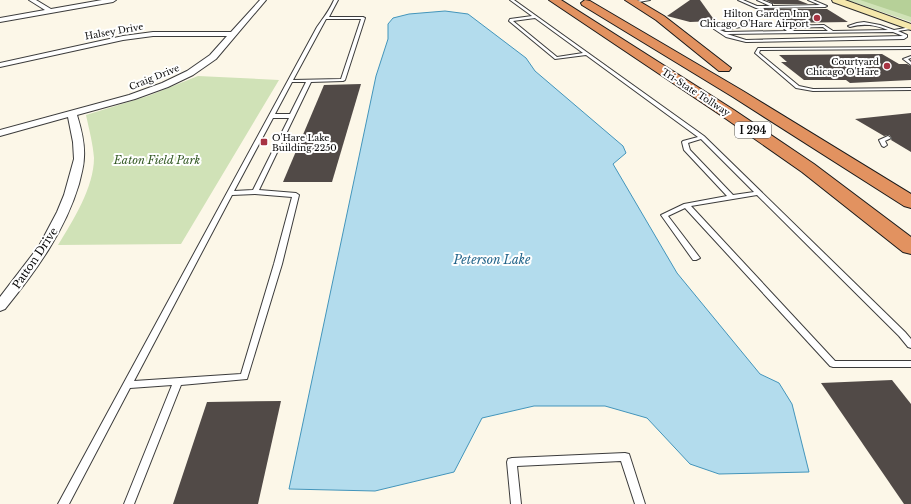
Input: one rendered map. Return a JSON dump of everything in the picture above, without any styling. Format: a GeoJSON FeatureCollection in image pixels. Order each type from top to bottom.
{"type":"FeatureCollection","features":[{"type":"Feature","properties":{"kind":"highway","name":"Tri-State Tollway"},"geometry":{"type":"LineString","coordinates":[[554,0],[728,113],[808,168],[911,246]]}},
{"type":"Feature","properties":{"kind":"highway","name":"Tri-State Tollway"},"geometry":{"type":"LineString","coordinates":[[581,0],[738,94],[911,201]]}},
{"type":"Feature","properties":{"kind":"highway"},"geometry":{"type":"LineString","coordinates":[[601,0],[641,22]]}},
{"type":"Feature","properties":{"kind":"highway"},"geometry":{"type":"LineString","coordinates":[[631,1],[665,22],[724,68],[815,128],[911,201]]}},
{"type":"Feature","properties":{"kind":"highway"},"geometry":{"type":"LineString","coordinates":[[660,33],[724,68]]}},
{"type":"Feature","properties":{"kind":"main road"},"geometry":{"type":"LineString","coordinates":[[836,0],[911,28]]}},
{"type":"Feature","properties":{"kind":"street"},"geometry":{"type":"LineString","coordinates":[[32,0],[49,10]]}},
{"type":"Feature","properties":{"kind":"street"},"geometry":{"type":"LineString","coordinates":[[0,20],[49,10],[112,0]]}},
{"type":"Feature","properties":{"kind":"street","name":"Craig Drive"},"geometry":{"type":"LineString","coordinates":[[0,133],[132,97],[165,85],[190,73],[213,57],[263,0]]}},
{"type":"Feature","properties":{"kind":"street","name":"Halsey Drive"},"geometry":{"type":"LineString","coordinates":[[0,65],[123,38],[153,34],[234,34]]}},
{"type":"Feature","properties":{"kind":"street","name":"Patton Drive"},"geometry":{"type":"LineString","coordinates":[[0,306],[23,279],[55,230],[72,189],[79,159],[77,136],[72,114]]}},
{"type":"Feature","properties":{"kind":"lane"},"geometry":{"type":"LineString","coordinates":[[63,504],[271,116],[336,0]]}},
{"type":"Feature","properties":{"kind":"lane"},"geometry":{"type":"LineString","coordinates":[[512,0],[702,137],[902,334],[911,345]]}},
{"type":"Feature","properties":{"kind":"lane"},"geometry":{"type":"LineString","coordinates":[[631,1],[648,0]]}},
{"type":"Feature","properties":{"kind":"lane"},"geometry":{"type":"LineString","coordinates":[[740,0],[756,7],[825,6],[810,0]]}},
{"type":"Feature","properties":{"kind":"lane"},"geometry":{"type":"LineString","coordinates":[[759,0],[775,7]]}},
{"type":"Feature","properties":{"kind":"lane"},"geometry":{"type":"LineString","coordinates":[[290,81],[343,80],[363,18],[327,15]]}},
{"type":"Feature","properties":{"kind":"lane"},"geometry":{"type":"LineString","coordinates":[[536,18],[510,20],[556,58],[587,54]]}},
{"type":"Feature","properties":{"kind":"lane"},"geometry":{"type":"LineString","coordinates":[[761,23],[716,29],[727,36],[746,41],[904,38],[906,36],[874,24],[850,26],[861,31]]}},
{"type":"Feature","properties":{"kind":"lane"},"geometry":{"type":"LineString","coordinates":[[791,32],[784,27],[824,26],[831,32],[844,39]]}},
{"type":"Feature","properties":{"kind":"lane"},"geometry":{"type":"LineString","coordinates":[[724,33],[893,31],[911,28]]}},
{"type":"Feature","properties":{"kind":"lane"},"geometry":{"type":"LineString","coordinates":[[904,48],[911,52]]}},
{"type":"Feature","properties":{"kind":"lane"},"geometry":{"type":"LineString","coordinates":[[911,48],[759,49],[757,53],[798,87],[813,90],[911,89]]}},
{"type":"Feature","properties":{"kind":"lane"},"geometry":{"type":"LineString","coordinates":[[911,57],[905,59],[911,64]]}},
{"type":"Feature","properties":{"kind":"lane"},"geometry":{"type":"LineString","coordinates":[[255,192],[309,81]]}},
{"type":"Feature","properties":{"kind":"lane"},"geometry":{"type":"LineString","coordinates":[[271,116],[292,116]]}},
{"type":"Feature","properties":{"kind":"lane"},"geometry":{"type":"LineString","coordinates":[[702,137],[686,142],[687,150],[732,198]]}},
{"type":"Feature","properties":{"kind":"lane"},"geometry":{"type":"LineString","coordinates":[[884,144],[882,140],[888,138]]}},
{"type":"Feature","properties":{"kind":"lane"},"geometry":{"type":"LineString","coordinates":[[127,385],[244,377],[278,264],[296,195],[255,192],[230,193]]}},
{"type":"Feature","properties":{"kind":"lane"},"geometry":{"type":"LineString","coordinates":[[696,258],[664,216],[686,205],[759,193]]}},
{"type":"Feature","properties":{"kind":"lane"},"geometry":{"type":"LineString","coordinates":[[686,205],[833,364],[911,364]]}},
{"type":"Feature","properties":{"kind":"lane"},"geometry":{"type":"LineString","coordinates":[[129,504],[178,382]]}},
{"type":"Feature","properties":{"kind":"lane"},"geometry":{"type":"LineString","coordinates":[[516,504],[512,462],[625,457],[640,504]]}},
{"type":"Feature","properties":{"kind":"green space"},"geometry":{"type":"Polygon","coordinates":[[[847,0],[911,0],[911,22],[847,0]]]}},
{"type":"Feature","properties":{"kind":"green space"},"geometry":{"type":"Polygon","coordinates":[[[860,0],[911,0],[911,17],[860,0]]]}},
{"type":"Feature","properties":{"kind":"green space","name":"Eaton Field Park"},"geometry":{"type":"Polygon","coordinates":[[[198,76],[279,80],[181,244],[58,245],[82,203],[87,192],[93,169],[94,158],[86,115],[148,96],[198,76]]]}},
{"type":"Feature","properties":{"kind":"water","name":"Peterson Lake"},"geometry":{"type":"Polygon","coordinates":[[[445,11],[468,14],[526,58],[535,71],[623,146],[626,153],[613,164],[677,273],[760,374],[779,383],[792,404],[809,472],[719,474],[690,464],[647,418],[605,406],[534,406],[482,418],[454,472],[375,491],[289,489],[376,76],[388,39],[388,24],[393,18],[409,14],[445,11]]]}},
{"type":"Feature","properties":{"kind":"building"},"geometry":{"type":"Polygon","coordinates":[[[690,0],[700,0],[715,21],[690,22],[667,16],[690,0]]]}},
{"type":"Feature","properties":{"kind":"building"},"geometry":{"type":"Polygon","coordinates":[[[766,0],[798,0],[808,4],[774,4],[766,0]]]}},
{"type":"Feature","properties":{"kind":"building","name":"Hilton Garden Inn Chicago O'Hare Airport"},"geometry":{"type":"Polygon","coordinates":[[[762,9],[827,9],[848,22],[785,23],[776,16],[771,16],[762,9]]]}},
{"type":"Feature","properties":{"kind":"building","name":"Courtyard Chicago O'Hare"},"geometry":{"type":"Polygon","coordinates":[[[882,54],[899,64],[907,64],[911,66],[911,80],[850,83],[846,80],[804,80],[781,62],[787,62],[779,55],[882,54]]]}},
{"type":"Feature","properties":{"kind":"building"},"geometry":{"type":"Polygon","coordinates":[[[361,84],[332,182],[283,182],[324,85],[361,84]]]}},
{"type":"Feature","properties":{"kind":"building"},"geometry":{"type":"Polygon","coordinates":[[[911,113],[911,152],[891,140],[892,138],[889,135],[884,136],[855,119],[911,113]]]}},
{"type":"Feature","properties":{"kind":"building"},"geometry":{"type":"Polygon","coordinates":[[[892,380],[911,404],[911,504],[904,504],[821,383],[892,380]]]}},
{"type":"Feature","properties":{"kind":"building"},"geometry":{"type":"Polygon","coordinates":[[[281,401],[258,504],[173,504],[207,402],[281,401]]]}},
{"type":"Feature","properties":{"kind":"place","name":"Hilton Garden Inn Chicago O'Hare Airport"},"geometry":{"type":"Point","coordinates":[817,18]}},
{"type":"Feature","properties":{"kind":"place","name":"Courtyard Chicago O'Hare"},"geometry":{"type":"Point","coordinates":[887,66]}},
{"type":"Feature","properties":{"kind":"place","name":"O'Hare Lake Building 2250"},"geometry":{"type":"Point","coordinates":[264,142]}}]}
